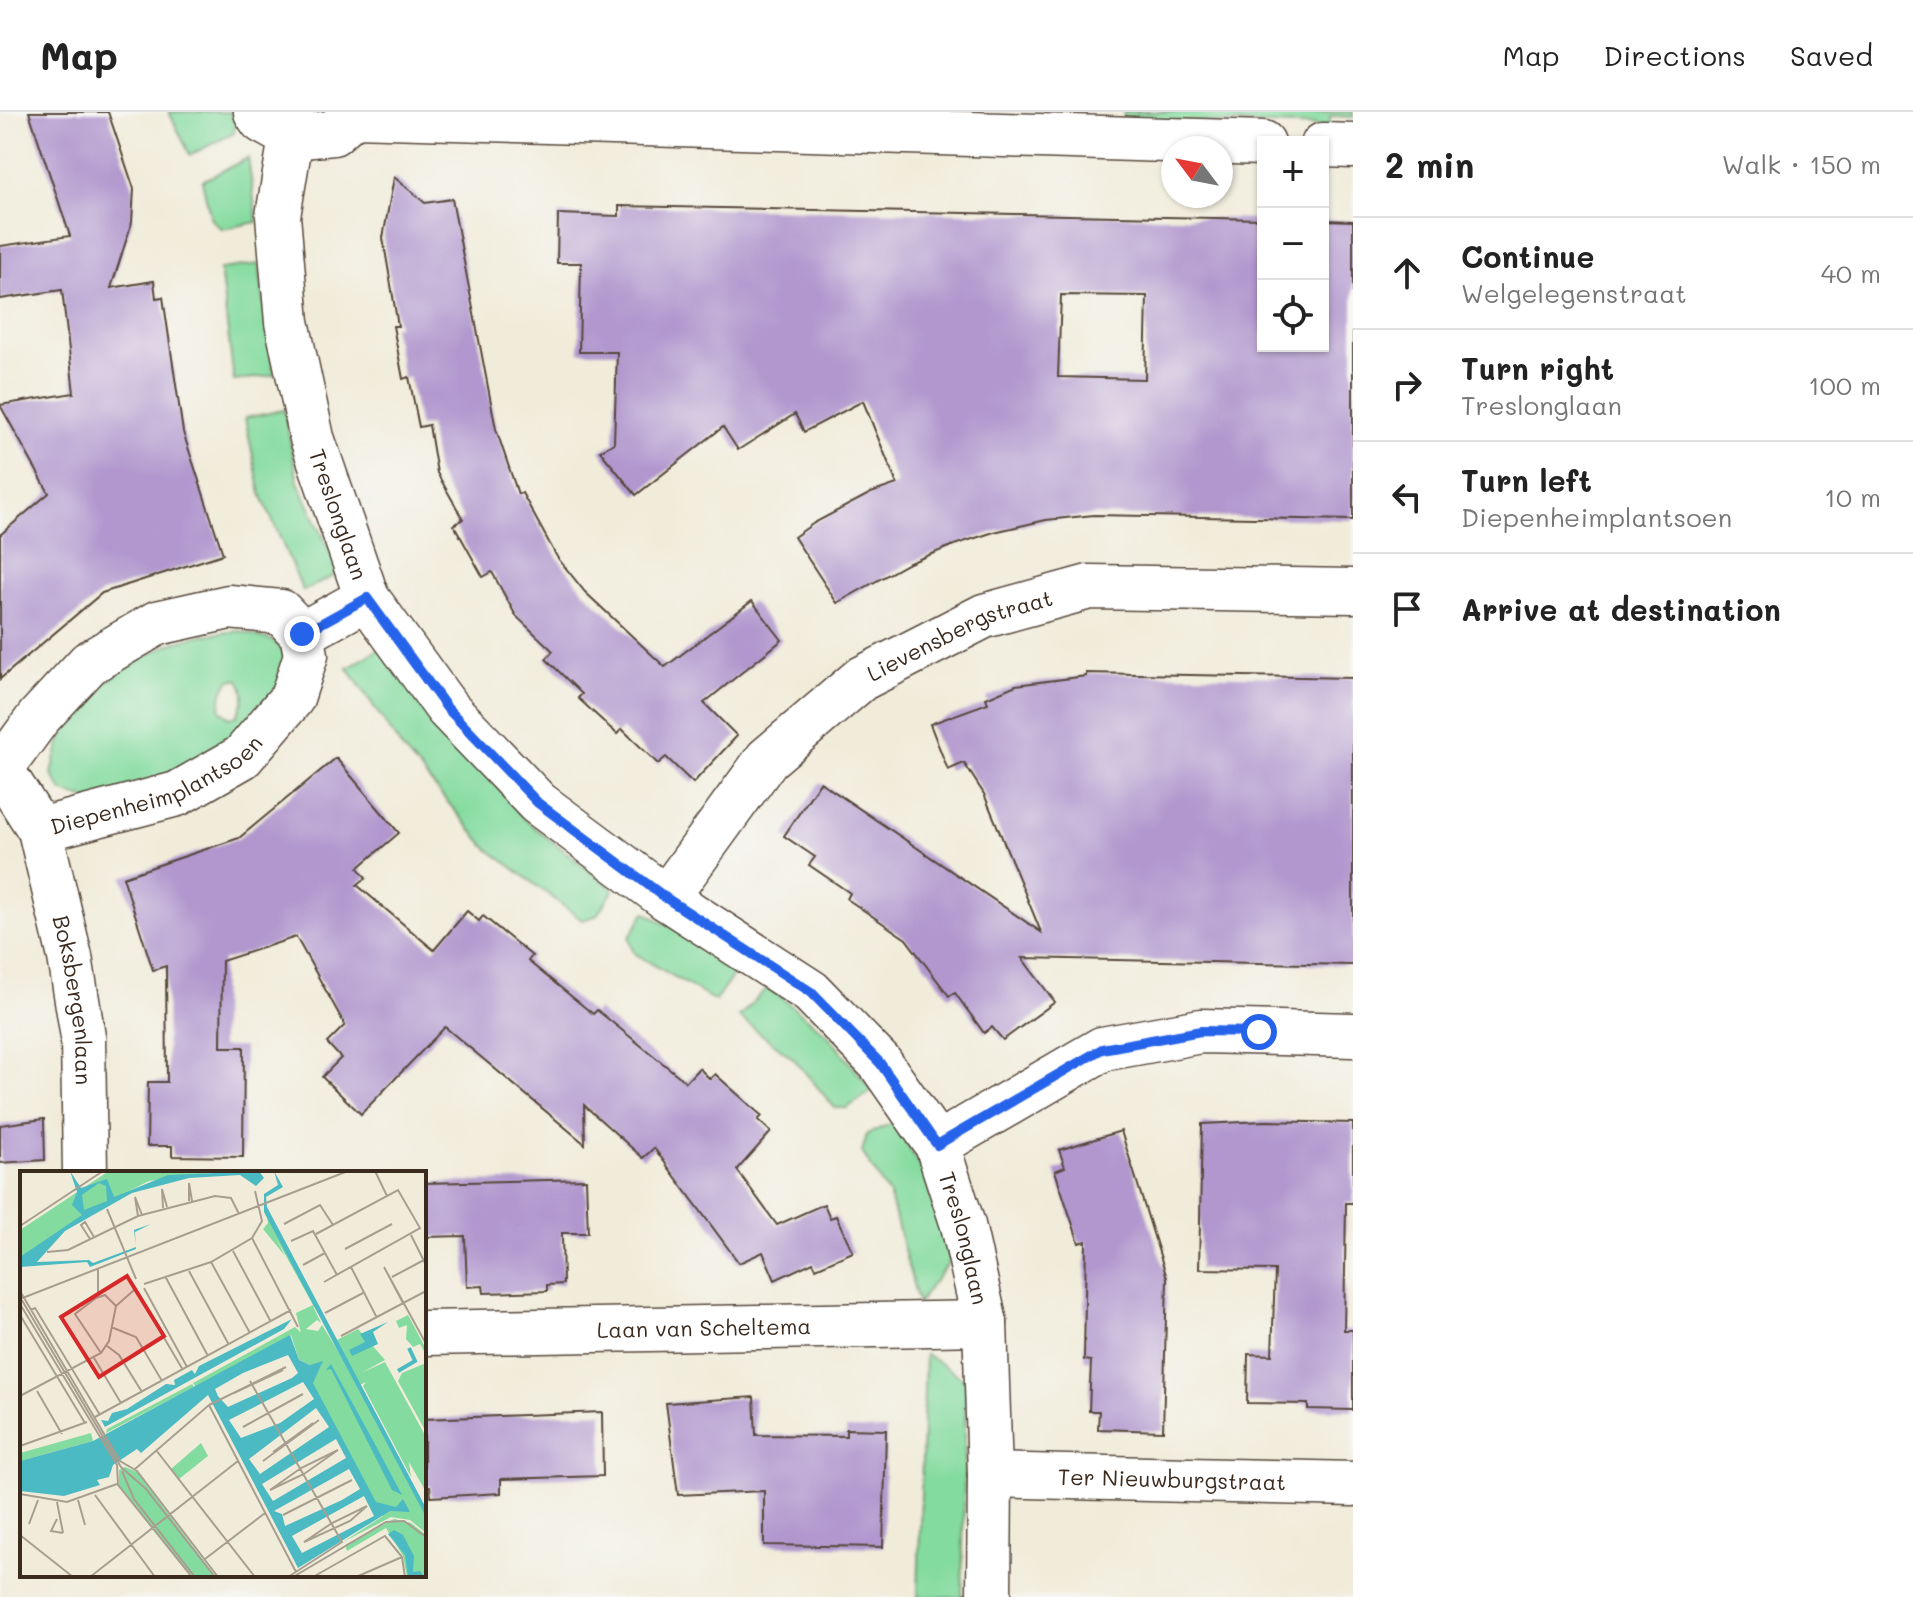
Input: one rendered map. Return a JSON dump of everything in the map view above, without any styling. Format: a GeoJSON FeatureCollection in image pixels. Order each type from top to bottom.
{"type":"FeatureCollection","features":[{"type":"Feature","properties":{"kind":"street"},"geometry":{"type":"LineString","coordinates":[[256,112],[262,121],[291,137],[333,133],[356,114],[1257,143]]}},
{"type":"Feature","properties":{"kind":"street","name":"Treslonglaan"},"geometry":{"type":"LineString","coordinates":[[291,137],[278,216],[287,322],[312,438],[367,598],[447,708],[538,803],[666,898],[811,992],[880,1063],[937,1145],[963,1225],[985,1323],[990,1475],[989,1597]]}},
{"type":"Feature","properties":{"kind":"street"},"geometry":{"type":"LineString","coordinates":[[1329,145],[1353,146]]}},
{"type":"Feature","properties":{"kind":"street","name":"Lievensbergstraat"},"geometry":{"type":"LineString","coordinates":[[666,898],[767,759],[861,679],[984,616],[1089,587],[1353,591]]}},
{"type":"Feature","properties":{"kind":"street"},"geometry":{"type":"LineString","coordinates":[[302,634],[367,598]]}},
{"type":"Feature","properties":{"kind":"street","name":"Diepenheimplantsoen"},"geometry":{"type":"LineString","coordinates":[[229,607],[281,612],[302,634],[306,655],[292,698],[242,757],[177,794],[40,830],[1,768],[39,717],[89,663],[157,623],[229,607]]}},
{"type":"Feature","properties":{"kind":"street","name":"Boksbergenlaan"},"geometry":{"type":"LineString","coordinates":[[40,830],[70,957],[83,1037],[85,1171]]}},
{"type":"Feature","properties":{"kind":"street"},"geometry":{"type":"LineString","coordinates":[[937,1145],[1102,1049],[1201,1031],[1353,1035]]}},
{"type":"Feature","properties":{"kind":"street","name":"Laan van Scheltema"},"geometry":{"type":"LineString","coordinates":[[426,1333],[985,1323]]}},
{"type":"Feature","properties":{"kind":"street","name":"Ter Nieuwburgstraat"},"geometry":{"type":"LineString","coordinates":[[990,1475],[1353,1484]]}},
{"type":"Feature","properties":{"kind":"green space"},"geometry":{"type":"Polygon","coordinates":[[[169,112],[230,112],[235,122],[234,133],[190,155],[169,112]]]}},
{"type":"Feature","properties":{"kind":"green space"},"geometry":{"type":"Polygon","coordinates":[[[1124,112],[1353,112],[1353,117],[1330,116],[1330,126],[1123,120],[1124,112]]]}},
{"type":"Feature","properties":{"kind":"green space"},"geometry":{"type":"Polygon","coordinates":[[[248,158],[257,222],[222,229],[211,219],[202,181],[248,158]]]}},
{"type":"Feature","properties":{"kind":"green space"},"geometry":{"type":"Polygon","coordinates":[[[259,264],[274,375],[234,381],[220,269],[259,264]]]}},
{"type":"Feature","properties":{"kind":"green space"},"geometry":{"type":"Polygon","coordinates":[[[284,410],[298,482],[340,573],[303,591],[261,494],[245,418],[284,410]]]}},
{"type":"Feature","properties":{"kind":"green space"},"geometry":{"type":"Polygon","coordinates":[[[240,631],[273,641],[289,656],[286,683],[234,751],[94,801],[63,792],[52,775],[56,755],[69,722],[90,696],[120,672],[170,645],[192,637],[240,631]],[[238,679],[230,680],[222,692],[220,709],[230,718],[237,716],[243,702],[238,679]]]}},
{"type":"Feature","properties":{"kind":"green space"},"geometry":{"type":"Polygon","coordinates":[[[384,646],[524,819],[614,890],[596,916],[582,920],[487,848],[403,750],[348,668],[384,646]]]}},
{"type":"Feature","properties":{"kind":"green space"},"geometry":{"type":"Polygon","coordinates":[[[645,912],[739,967],[715,1001],[634,953],[629,938],[645,912]]]}},
{"type":"Feature","properties":{"kind":"green space"},"geometry":{"type":"Polygon","coordinates":[[[768,987],[827,1034],[872,1091],[847,1108],[835,1108],[794,1059],[739,1017],[768,987]]]}},
{"type":"Feature","properties":{"kind":"green space"},"geometry":{"type":"Polygon","coordinates":[[[895,1122],[925,1176],[950,1261],[918,1303],[890,1197],[862,1152],[867,1134],[895,1122]]]}},
{"type":"Feature","properties":{"kind":"green space"},"geometry":{"type":"Polygon","coordinates":[[[925,1354],[966,1380],[962,1597],[918,1597],[925,1354]]]}},
{"type":"Feature","properties":{"kind":"building"},"geometry":{"type":"Polygon","coordinates":[[[29,112],[108,112],[134,189],[132,222],[111,288],[154,281],[156,298],[163,297],[183,432],[223,554],[102,593],[0,679],[0,535],[49,493],[0,405],[74,393],[62,290],[0,299],[0,246],[70,236],[29,112]]]}},
{"type":"Feature","properties":{"kind":"building"},"geometry":{"type":"Polygon","coordinates":[[[394,177],[425,203],[452,199],[496,429],[518,494],[522,493],[557,557],[585,592],[665,667],[752,601],[782,640],[704,703],[737,736],[693,783],[666,757],[658,764],[622,729],[617,734],[578,698],[582,694],[546,659],[553,651],[516,616],[492,572],[483,577],[454,525],[463,519],[437,473],[429,425],[419,427],[409,377],[403,379],[393,326],[398,326],[383,238],[394,177]]]}},
{"type":"Feature","properties":{"kind":"building"},"geometry":{"type":"Polygon","coordinates":[[[619,206],[1257,219],[1257,352],[1329,352],[1329,220],[1353,221],[1353,520],[1094,515],[1046,520],[954,545],[907,564],[837,603],[794,537],[871,493],[897,484],[863,401],[804,432],[795,414],[738,450],[723,427],[636,495],[600,451],[614,443],[617,352],[579,352],[581,263],[557,263],[558,214],[619,216],[619,206]],[[1061,295],[1058,377],[1145,379],[1147,296],[1061,295]]]}},
{"type":"Feature","properties":{"kind":"building"},"geometry":{"type":"Polygon","coordinates":[[[1086,673],[1353,678],[1353,965],[1022,958],[1055,1002],[1003,1040],[992,1027],[984,1033],[955,993],[949,996],[906,939],[847,899],[850,893],[809,865],[815,857],[784,836],[820,782],[1041,932],[984,794],[964,763],[948,770],[930,724],[988,703],[986,698],[1016,685],[1086,676],[1086,673]]]}},
{"type":"Feature","properties":{"kind":"building"},"geometry":{"type":"Polygon","coordinates":[[[336,758],[399,833],[358,868],[366,878],[357,885],[434,950],[467,911],[479,921],[483,916],[532,956],[528,961],[593,1014],[597,1010],[686,1082],[699,1068],[710,1079],[715,1074],[762,1116],[758,1120],[771,1132],[737,1170],[777,1225],[824,1204],[830,1218],[836,1216],[853,1252],[816,1268],[813,1262],[775,1280],[763,1252],[739,1263],[654,1148],[643,1158],[584,1105],[585,1144],[445,1027],[361,1114],[322,1077],[341,1058],[327,1043],[345,1025],[296,937],[222,961],[221,1047],[244,1047],[243,1157],[172,1156],[172,1146],[147,1146],[148,1082],[167,1082],[166,966],[153,970],[123,877],[239,838],[336,758]]]}},
{"type":"Feature","properties":{"kind":"building"},"geometry":{"type":"Polygon","coordinates":[[[44,1119],[45,1160],[0,1163],[0,1125],[44,1119]]]}},
{"type":"Feature","properties":{"kind":"building"},"geometry":{"type":"Polygon","coordinates":[[[1265,1121],[1353,1123],[1353,1203],[1346,1203],[1344,1330],[1353,1330],[1353,1410],[1308,1409],[1308,1404],[1247,1403],[1248,1354],[1272,1355],[1275,1270],[1199,1269],[1202,1124],[1265,1121]]]}},
{"type":"Feature","properties":{"kind":"building"},"geometry":{"type":"Polygon","coordinates":[[[1121,1131],[1167,1278],[1163,1431],[1098,1429],[1099,1411],[1089,1411],[1091,1361],[1084,1360],[1086,1241],[1079,1243],[1055,1171],[1065,1167],[1059,1150],[1121,1131]]]}},
{"type":"Feature","properties":{"kind":"building"},"geometry":{"type":"Polygon","coordinates":[[[586,1179],[588,1233],[562,1233],[563,1284],[547,1285],[547,1291],[484,1293],[483,1286],[467,1287],[465,1236],[426,1237],[426,1183],[586,1179]]]}},
{"type":"Feature","properties":{"kind":"building"},"geometry":{"type":"Polygon","coordinates":[[[754,1397],[756,1435],[846,1436],[846,1429],[886,1430],[883,1547],[764,1545],[764,1491],[678,1495],[666,1403],[754,1397]]]}},
{"type":"Feature","properties":{"kind":"building"},"geometry":{"type":"Polygon","coordinates":[[[602,1412],[603,1476],[501,1479],[501,1493],[431,1497],[430,1486],[426,1486],[426,1419],[602,1412]]]}},
{"type":"Feature","properties":{"kind":"route"},"geometry":{"type":"LineString","coordinates":[[302,634],[367,598],[447,708],[538,803],[666,898],[811,992],[880,1063],[937,1145],[1102,1049],[1201,1031],[1259,1032]]}}]}
